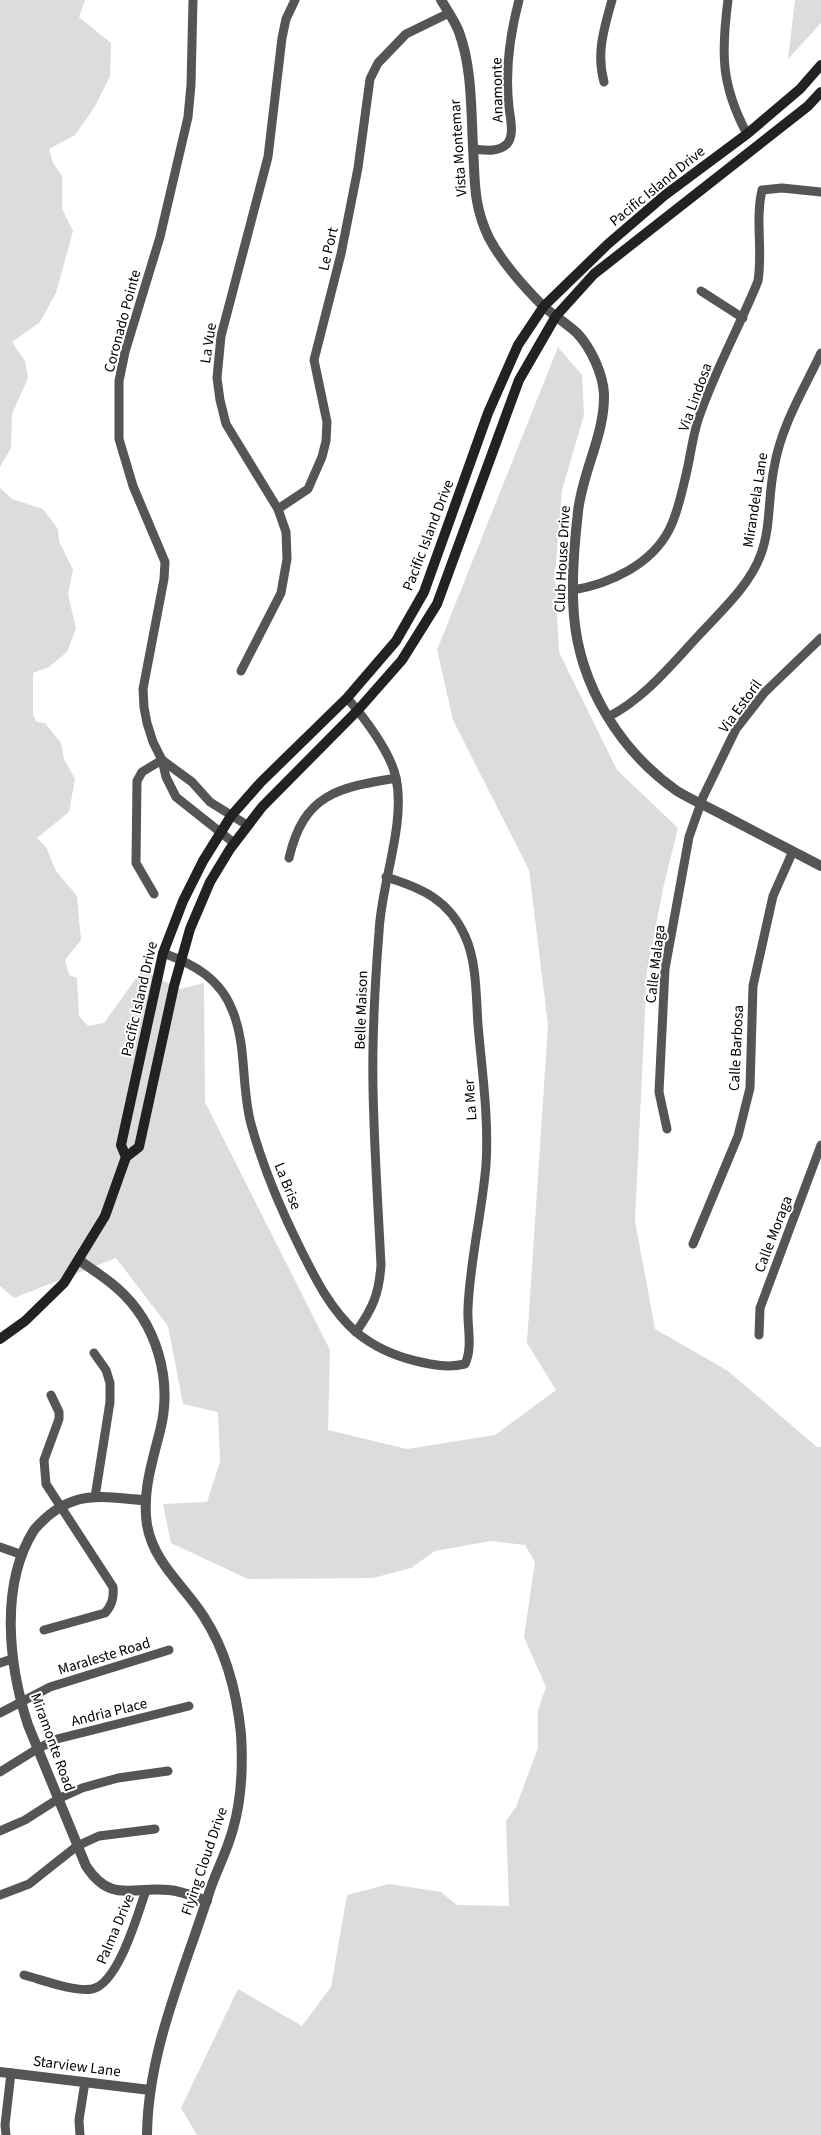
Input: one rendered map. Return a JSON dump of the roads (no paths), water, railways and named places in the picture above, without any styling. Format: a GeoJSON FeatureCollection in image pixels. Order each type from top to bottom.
{"type":"FeatureCollection","features":[{"type":"Feature","properties":{"kind":"main road","name":"Pacific Island Drive"},"geometry":{"type":"LineString","coordinates":[[126,1157],[121,1145],[163,953],[183,901],[203,861],[231,816],[262,782],[347,698],[396,641],[424,592],[488,413],[518,345],[544,306],[608,244],[665,196],[748,134],[800,89],[821,65]]}},
{"type":"Feature","properties":{"kind":"main road","name":"Pacific Island Drive"},"geometry":{"type":"LineString","coordinates":[[0,1339],[44,1304],[64,1283],[108,1209],[126,1157],[139,1147],[181,960],[190,929],[210,882],[247,825],[358,710],[402,660],[437,604],[519,380],[556,316],[594,274],[808,106],[821,92]]}},
{"type":"Feature","properties":{"kind":"main road"},"geometry":{"type":"LineString","coordinates":[[738,162],[748,134],[758,134],[778,128]]}},
{"type":"Feature","properties":{"kind":"street","name":"Coronado Pointe"},"geometry":{"type":"LineString","coordinates":[[194,0],[188,117],[160,237],[125,352],[119,381],[119,439],[126,464],[165,562],[164,578],[143,689],[147,723],[162,760],[166,777],[176,797],[234,843]]}},
{"type":"Feature","properties":{"kind":"street","name":"La Vue"},"geometry":{"type":"LineString","coordinates":[[241,671],[281,593],[286,559],[286,532],[278,509],[226,424],[220,400],[218,358],[221,336],[268,157],[282,38],[286,19],[294,0]]}},
{"type":"Feature","properties":{"kind":"street","name":"Vista Montemar"},"geometry":{"type":"LineString","coordinates":[[441,0],[459,32],[465,58],[473,149],[473,186],[482,223],[498,254],[514,275],[544,306]]}},
{"type":"Feature","properties":{"kind":"street","name":"Anamonte"},"geometry":{"type":"LineString","coordinates":[[473,149],[497,150],[507,144],[512,134],[508,99],[510,35],[520,0]]}},
{"type":"Feature","properties":{"kind":"street"},"geometry":{"type":"LineString","coordinates":[[604,82],[600,66],[601,40],[612,0]]}},
{"type":"Feature","properties":{"kind":"street"},"geometry":{"type":"LineString","coordinates":[[728,0],[723,40],[724,72],[736,113],[748,134]]}},
{"type":"Feature","properties":{"kind":"street","name":"Le Port"},"geometry":{"type":"LineString","coordinates":[[278,509],[308,489],[322,457],[326,441],[327,422],[314,360],[341,254],[358,168],[370,79],[378,63],[406,34],[449,13]]}},
{"type":"Feature","properties":{"kind":"street","name":"Via Lindosa"},"geometry":{"type":"LineString","coordinates":[[573,590],[595,586],[627,571],[645,559],[669,531],[675,517],[698,421],[758,281],[760,264],[758,208],[762,190],[782,188],[821,192]]}},
{"type":"Feature","properties":{"kind":"street"},"geometry":{"type":"LineString","coordinates":[[701,291],[743,318]]}},
{"type":"Feature","properties":{"kind":"street","name":"Club House Drive"},"geometry":{"type":"LineString","coordinates":[[544,306],[577,334],[589,349],[602,382],[604,394],[603,413],[578,508],[573,590],[578,643],[597,700],[608,718],[644,763],[678,791],[821,866]]}},
{"type":"Feature","properties":{"kind":"street","name":"Mirandela Lane"},"geometry":{"type":"LineString","coordinates":[[608,718],[623,710],[656,681],[729,602],[754,571],[762,551],[778,445],[786,423],[821,353]]}},
{"type":"Feature","properties":{"kind":"street","name":"Via Estoril"},"geometry":{"type":"LineString","coordinates":[[702,804],[702,797],[736,729],[765,692],[821,638]]}},
{"type":"Feature","properties":{"kind":"street","name":"Belle Maison"},"geometry":{"type":"LineString","coordinates":[[347,698],[358,710],[384,751],[396,778],[398,800],[397,823],[386,877],[379,931],[373,1085],[381,1264],[380,1283],[372,1308],[356,1332]]}},
{"type":"Feature","properties":{"kind":"street"},"geometry":{"type":"LineString","coordinates":[[154,894],[136,863],[137,781],[142,772],[162,760],[192,782],[210,802],[247,825]]}},
{"type":"Feature","properties":{"kind":"street"},"geometry":{"type":"LineString","coordinates":[[289,858],[294,836],[305,816],[322,799],[363,783],[396,778]]}},
{"type":"Feature","properties":{"kind":"street","name":"Calle Malaga"},"geometry":{"type":"LineString","coordinates":[[667,1129],[659,1092],[665,970],[689,837],[702,804]]}},
{"type":"Feature","properties":{"kind":"street","name":"Calle Barbosa"},"geometry":{"type":"LineString","coordinates":[[693,1244],[738,1136],[750,1088],[753,986],[773,896],[793,851]]}},
{"type":"Feature","properties":{"kind":"street","name":"La Mer"},"geometry":{"type":"LineString","coordinates":[[386,877],[413,885],[428,892],[449,911],[466,936],[475,982],[487,1138],[482,1205],[468,1308],[469,1355],[465,1364]]}},
{"type":"Feature","properties":{"kind":"street","name":"La Brise"},"geometry":{"type":"LineString","coordinates":[[163,953],[206,973],[223,994],[233,1011],[239,1036],[250,1122],[268,1177],[287,1221],[319,1285],[334,1309],[356,1332],[377,1347],[405,1359],[453,1367],[465,1364]]}},
{"type":"Feature","properties":{"kind":"street","name":"Calle Moraga"},"geometry":{"type":"LineString","coordinates":[[759,1335],[760,1308],[821,1145]]}},
{"type":"Feature","properties":{"kind":"street","name":"Flying Cloud Drive"},"geometry":{"type":"LineString","coordinates":[[79,1260],[117,1288],[133,1304],[148,1325],[157,1348],[165,1391],[164,1415],[148,1473],[145,1500],[147,1525],[152,1544],[162,1565],[189,1595],[211,1629],[228,1672],[237,1703],[243,1773],[233,1830],[174,1994],[159,2048],[150,2090],[147,2135]]}},
{"type":"Feature","properties":{"kind":"street"},"geometry":{"type":"LineString","coordinates":[[94,1353],[106,1370],[110,1383],[110,1402],[95,1497]]}},
{"type":"Feature","properties":{"kind":"street"},"geometry":{"type":"LineString","coordinates":[[44,1630],[105,1613],[111,1606],[114,1597],[112,1587],[46,1484],[43,1470],[44,1460],[59,1419],[59,1412],[51,1395]]}},
{"type":"Feature","properties":{"kind":"street","name":"Miramonte Road"},"geometry":{"type":"LineString","coordinates":[[145,1500],[95,1497],[77,1500],[61,1506],[40,1523],[17,1553],[7,1588],[6,1630],[21,1702],[37,1748],[77,1846],[94,1878],[106,1887],[120,1891],[170,1890],[207,1901]]}},
{"type":"Feature","properties":{"kind":"street"},"geometry":{"type":"LineString","coordinates":[[0,1547],[17,1553]]}},
{"type":"Feature","properties":{"kind":"street","name":"Maraleste Road"},"geometry":{"type":"LineString","coordinates":[[0,1712],[50,1687],[169,1650]]}},
{"type":"Feature","properties":{"kind":"street"},"geometry":{"type":"LineString","coordinates":[[0,1663],[12,1659]]}},
{"type":"Feature","properties":{"kind":"street","name":"Andria Place"},"geometry":{"type":"LineString","coordinates":[[0,1772],[37,1748],[57,1739],[189,1706]]}},
{"type":"Feature","properties":{"kind":"street"},"geometry":{"type":"LineString","coordinates":[[0,1831],[24,1820],[58,1799],[100,1782],[168,1770]]}},
{"type":"Feature","properties":{"kind":"street"},"geometry":{"type":"LineString","coordinates":[[0,1896],[29,1884],[77,1846],[99,1836],[155,1829]]}},
{"type":"Feature","properties":{"kind":"street","name":"Palma Drive"},"geometry":{"type":"LineString","coordinates":[[24,1975],[80,1989],[94,1989],[105,1982],[114,1970],[132,1931],[146,1890]]}},
{"type":"Feature","properties":{"kind":"street","name":"Starview Lane"},"geometry":{"type":"LineString","coordinates":[[0,2072],[150,2090]]}},
{"type":"Feature","properties":{"kind":"street"},"geometry":{"type":"LineString","coordinates":[[6,2135],[2,2125],[11,2073]]}},
{"type":"Feature","properties":{"kind":"street"},"geometry":{"type":"LineString","coordinates":[[80,2135],[79,2120],[85,2082]]}}]}
